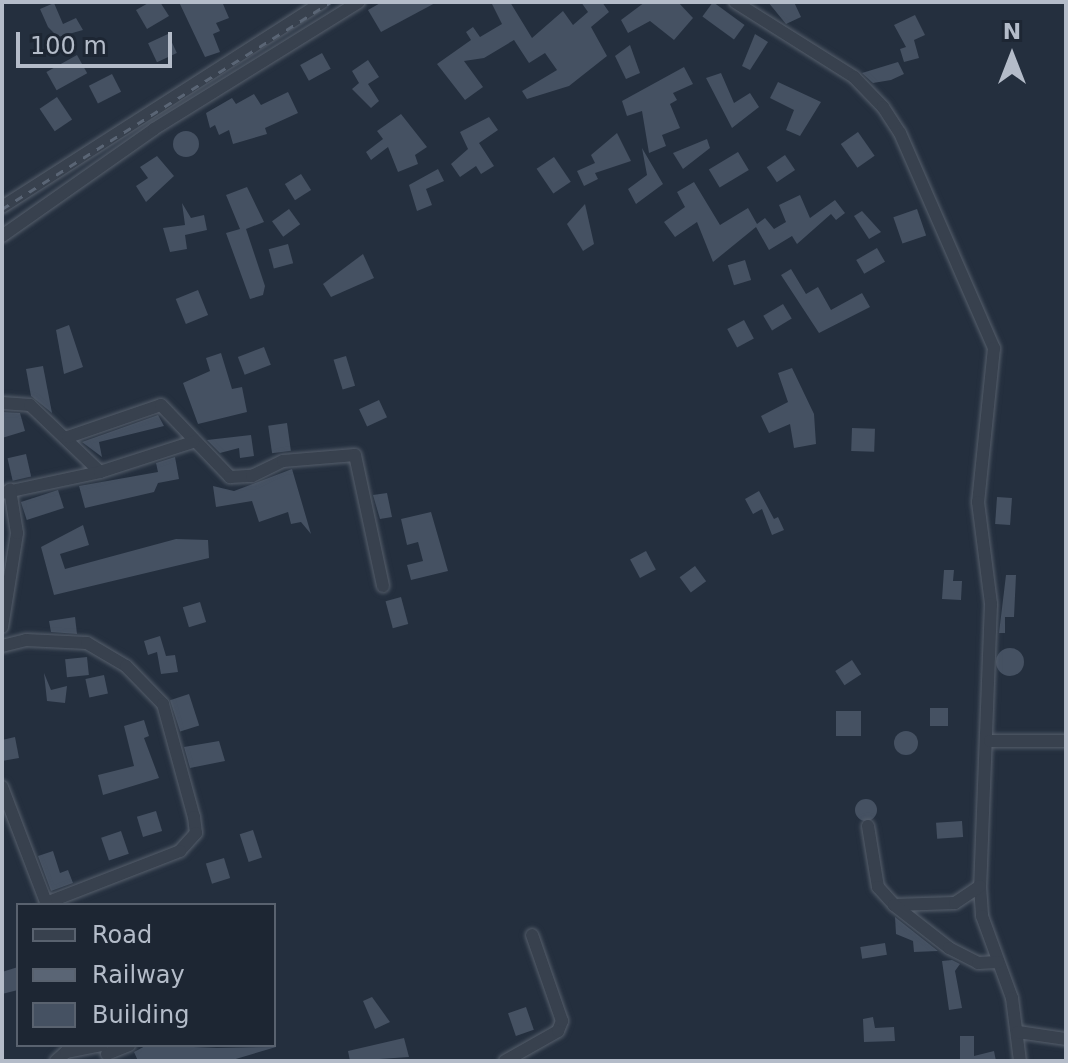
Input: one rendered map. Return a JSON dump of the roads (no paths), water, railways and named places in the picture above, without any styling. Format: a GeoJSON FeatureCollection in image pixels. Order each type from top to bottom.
{"type":"FeatureCollection","features":[{"type":"Feature","properties":{"kind":"street"},"geometry":{"type":"LineString","coordinates":[[2,207],[322,2]]}},
{"type":"Feature","properties":{"kind":"street"},"geometry":{"type":"LineString","coordinates":[[2,236],[154,129],[359,2]]}},
{"type":"Feature","properties":{"kind":"street"},"geometry":{"type":"LineString","coordinates":[[735,2],[854,77],[883,107],[900,133],[994,348],[978,502],[991,604],[990,741],[980,886],[982,916],[1018,1032],[1020,1061]]}},
{"type":"Feature","properties":{"kind":"street"},"geometry":{"type":"LineString","coordinates":[[2,403],[30,405],[68,437],[100,472]]}},
{"type":"Feature","properties":{"kind":"street"},"geometry":{"type":"LineString","coordinates":[[68,437],[161,405],[171,409],[193,442],[218,470],[238,479],[283,461],[355,455],[383,586]]}},
{"type":"Feature","properties":{"kind":"street"},"geometry":{"type":"LineString","coordinates":[[2,627],[16,543],[6,492],[100,472],[193,442]]}},
{"type":"Feature","properties":{"kind":"street"},"geometry":{"type":"LineString","coordinates":[[2,646],[26,640],[87,643],[126,666],[163,704],[194,817],[196,833],[180,851],[49,903]]}},
{"type":"Feature","properties":{"kind":"street"},"geometry":{"type":"LineString","coordinates":[[990,741],[1066,741]]}},
{"type":"Feature","properties":{"kind":"street"},"geometry":{"type":"LineString","coordinates":[[2,787],[46,903]]}},
{"type":"Feature","properties":{"kind":"street"},"geometry":{"type":"LineString","coordinates":[[868,826],[878,887],[894,905],[949,948],[978,963],[998,962]]}},
{"type":"Feature","properties":{"kind":"street"},"geometry":{"type":"LineString","coordinates":[[955,903],[980,886]]}},
{"type":"Feature","properties":{"kind":"street"},"geometry":{"type":"LineString","coordinates":[[894,905],[955,903],[982,916]]}},
{"type":"Feature","properties":{"kind":"street"},"geometry":{"type":"LineString","coordinates":[[505,1061],[558,1031],[562,1021],[532,935]]}},
{"type":"Feature","properties":{"kind":"street"},"geometry":{"type":"LineString","coordinates":[[1018,1032],[1066,1039]]}},
{"type":"Feature","properties":{"kind":"street"},"geometry":{"type":"LineString","coordinates":[[56,1061],[66,1052],[105,1051]]}},
{"type":"Feature","properties":{"kind":"railway"},"geometry":{"type":"LineString","coordinates":[[2,209],[331,2]]}}]}
